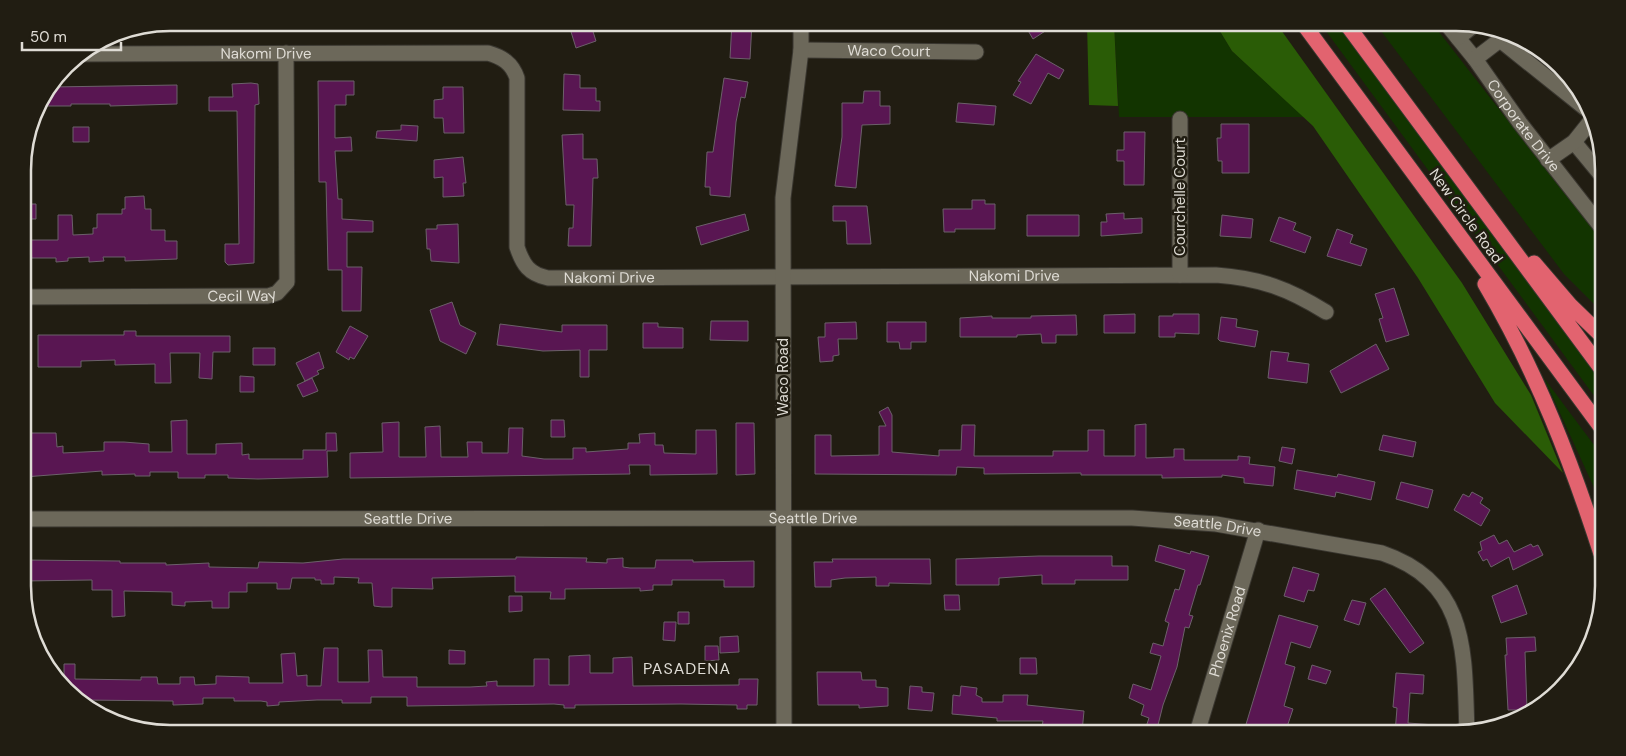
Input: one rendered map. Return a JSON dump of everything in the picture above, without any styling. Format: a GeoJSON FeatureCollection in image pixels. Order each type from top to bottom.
{"type":"FeatureCollection","features":[{"type":"Feature","properties":{"kind":"highway","name":"New Circle Road"},"geometry":{"type":"LineString","coordinates":[[1309,31],[1595,419]]}},
{"type":"Feature","properties":{"kind":"highway","name":"New Circle Road"},"geometry":{"type":"LineString","coordinates":[[1352,31],[1595,360]]}},
{"type":"Feature","properties":{"kind":"highway"},"geometry":{"type":"LineString","coordinates":[[1466,184],[1570,305],[1595,329]]}},
{"type":"Feature","properties":{"kind":"highway"},"geometry":{"type":"LineString","coordinates":[[1440,210],[1500,310],[1553,416],[1595,537]]}},
{"type":"Feature","properties":{"kind":"street","name":"Corporate Drive"},"geometry":{"type":"LineString","coordinates":[[1452,31],[1475,59],[1548,160],[1595,219]]}},
{"type":"Feature","properties":{"kind":"street","name":"Waco Road"},"geometry":{"type":"LineString","coordinates":[[784,725],[783,198],[801,32]]}},
{"type":"Feature","properties":{"kind":"street"},"geometry":{"type":"LineString","coordinates":[[1458,38],[1465,32]]}},
{"type":"Feature","properties":{"kind":"street"},"geometry":{"type":"LineString","coordinates":[[1475,59],[1501,39]]}},
{"type":"Feature","properties":{"kind":"street"},"geometry":{"type":"LineString","coordinates":[[1511,43],[1575,99]]}},
{"type":"Feature","properties":{"kind":"street","name":"Waco Court"},"geometry":{"type":"LineString","coordinates":[[800,50],[976,52]]}},
{"type":"Feature","properties":{"kind":"street","name":"Nakomi Drive"},"geometry":{"type":"LineString","coordinates":[[95,54],[488,53],[504,59],[513,68],[517,78],[517,247],[522,262],[537,276],[548,278],[784,278],[1216,275],[1255,279],[1292,292],[1326,312]]}},
{"type":"Feature","properties":{"kind":"street","name":"Cecil Way"},"geometry":{"type":"LineString","coordinates":[[32,296],[268,296],[282,289],[287,282],[286,54]]}},
{"type":"Feature","properties":{"kind":"street","name":"Courchelle Court"},"geometry":{"type":"LineString","coordinates":[[1180,119],[1180,275]]}},
{"type":"Feature","properties":{"kind":"street"},"geometry":{"type":"LineString","coordinates":[[1548,160],[1574,142],[1587,126]]}},
{"type":"Feature","properties":{"kind":"street"},"geometry":{"type":"LineString","coordinates":[[1574,142],[1595,162]]}},
{"type":"Feature","properties":{"kind":"street","name":"Seattle Drive"},"geometry":{"type":"LineString","coordinates":[[31,519],[1132,518],[1182,520],[1258,530],[1382,553],[1402,560],[1432,580],[1442,592],[1455,617],[1466,693],[1467,724]]}},
{"type":"Feature","properties":{"kind":"street","name":"Phoenix Road"},"geometry":{"type":"LineString","coordinates":[[1201,724],[1258,530]]}},
{"type":"Feature","properties":{"kind":"green space"},"geometry":{"type":"Polygon","coordinates":[[[1087,31],[1114,31],[1118,106],[1089,105],[1087,31]]]}},
{"type":"Feature","properties":{"kind":"green space"},"geometry":{"type":"Polygon","coordinates":[[[1114,31],[1220,31],[1232,51],[1304,117],[1119,117],[1114,31]]]}},
{"type":"Feature","properties":{"kind":"green space"},"geometry":{"type":"Polygon","coordinates":[[[1220,31],[1282,31],[1462,283],[1531,395],[1563,473],[1495,403],[1418,278],[1313,126],[1232,51],[1220,31]]]}},
{"type":"Feature","properties":{"kind":"green space"},"geometry":{"type":"Polygon","coordinates":[[[1326,31],[1343,31],[1595,372],[1595,397],[1326,31]]]}},
{"type":"Feature","properties":{"kind":"green space"},"geometry":{"type":"Polygon","coordinates":[[[1381,31],[1438,31],[1565,194],[1595,226],[1595,305],[1564,274],[1381,31]]]}},
{"type":"Feature","properties":{"kind":"green space"},"geometry":{"type":"Polygon","coordinates":[[[1544,378],[1595,446],[1595,490],[1544,378]]]}},
{"type":"Feature","properties":{"kind":"building"},"geometry":{"type":"Polygon","coordinates":[[[1028,31],[1045,31],[1033,39],[1028,31]]]}},
{"type":"Feature","properties":{"kind":"building"},"geometry":{"type":"Polygon","coordinates":[[[571,32],[593,32],[596,41],[576,48],[571,32]]]}},
{"type":"Feature","properties":{"kind":"building"},"geometry":{"type":"Polygon","coordinates":[[[731,32],[751,32],[750,59],[730,58],[731,32]]]}},
{"type":"Feature","properties":{"kind":"building"},"geometry":{"type":"Polygon","coordinates":[[[1036,54],[1064,70],[1059,79],[1048,73],[1031,104],[1013,95],[1021,82],[1018,81],[1036,54]]]}},
{"type":"Feature","properties":{"kind":"building"},"geometry":{"type":"Polygon","coordinates":[[[564,74],[580,75],[580,88],[596,88],[596,101],[600,101],[600,111],[563,110],[564,74]]]}},
{"type":"Feature","properties":{"kind":"building"},"geometry":{"type":"Polygon","coordinates":[[[724,78],[748,82],[745,98],[741,97],[736,122],[730,197],[710,195],[710,187],[705,187],[707,152],[713,152],[724,78]]]}},
{"type":"Feature","properties":{"kind":"building"},"geometry":{"type":"Polygon","coordinates":[[[318,81],[354,81],[354,95],[346,95],[346,105],[335,105],[335,138],[351,137],[352,151],[335,151],[338,199],[342,199],[342,219],[373,221],[373,232],[347,232],[347,267],[362,267],[361,311],[342,311],[342,270],[328,270],[326,182],[319,182],[318,81]]]}},
{"type":"Feature","properties":{"kind":"building"},"geometry":{"type":"Polygon","coordinates":[[[232,84],[258,84],[259,104],[255,105],[254,263],[228,265],[225,262],[225,244],[239,244],[237,111],[209,111],[209,97],[233,97],[232,84]]]}},
{"type":"Feature","properties":{"kind":"building"},"geometry":{"type":"Polygon","coordinates":[[[177,85],[177,104],[110,106],[110,104],[71,104],[71,106],[48,106],[59,87],[177,85]]]}},
{"type":"Feature","properties":{"kind":"building"},"geometry":{"type":"Polygon","coordinates":[[[443,87],[463,87],[464,133],[444,133],[443,118],[434,118],[434,100],[443,99],[443,87]]]}},
{"type":"Feature","properties":{"kind":"building"},"geometry":{"type":"Polygon","coordinates":[[[864,91],[880,91],[880,106],[890,106],[890,124],[862,125],[856,188],[835,186],[842,137],[842,103],[863,103],[864,91]]]}},
{"type":"Feature","properties":{"kind":"building"},"geometry":{"type":"Polygon","coordinates":[[[958,103],[996,106],[994,125],[956,122],[958,103]]]}},
{"type":"Feature","properties":{"kind":"building"},"geometry":{"type":"Polygon","coordinates":[[[1221,124],[1249,124],[1249,173],[1222,173],[1222,161],[1218,161],[1217,138],[1221,138],[1221,124]]]}},
{"type":"Feature","properties":{"kind":"building"},"geometry":{"type":"Polygon","coordinates":[[[401,125],[418,126],[417,141],[376,138],[377,131],[401,130],[401,125]]]}},
{"type":"Feature","properties":{"kind":"building"},"geometry":{"type":"Polygon","coordinates":[[[73,127],[89,127],[89,142],[73,142],[73,127]]]}},
{"type":"Feature","properties":{"kind":"building"},"geometry":{"type":"Polygon","coordinates":[[[1124,132],[1145,132],[1144,185],[1124,185],[1124,161],[1117,161],[1117,150],[1124,150],[1124,132]]]}},
{"type":"Feature","properties":{"kind":"building"},"geometry":{"type":"Polygon","coordinates":[[[583,134],[583,159],[597,159],[598,178],[593,178],[591,246],[568,246],[569,228],[573,228],[574,205],[566,205],[562,135],[583,134]]]}},
{"type":"Feature","properties":{"kind":"building"},"geometry":{"type":"Polygon","coordinates":[[[463,157],[466,183],[463,183],[464,196],[443,197],[443,177],[434,178],[434,160],[463,157]]]}},
{"type":"Feature","properties":{"kind":"building"},"geometry":{"type":"Polygon","coordinates":[[[144,196],[145,209],[151,209],[151,230],[165,230],[165,241],[177,241],[177,259],[125,261],[125,257],[103,257],[104,261],[89,262],[89,257],[68,258],[68,261],[56,262],[56,258],[32,258],[32,240],[58,240],[58,215],[72,215],[73,235],[93,234],[93,228],[97,228],[97,214],[122,214],[122,209],[125,209],[125,197],[144,196]]]}},
{"type":"Feature","properties":{"kind":"building"},"geometry":{"type":"Polygon","coordinates":[[[972,200],[985,200],[985,204],[995,204],[995,229],[955,229],[955,232],[944,232],[943,209],[972,209],[972,200]]]}},
{"type":"Feature","properties":{"kind":"building"},"geometry":{"type":"Polygon","coordinates":[[[32,204],[36,204],[36,219],[32,219],[32,204]]]}},
{"type":"Feature","properties":{"kind":"building"},"geometry":{"type":"Polygon","coordinates":[[[833,206],[867,206],[871,244],[847,244],[846,221],[833,221],[833,206]]]}},
{"type":"Feature","properties":{"kind":"building"},"geometry":{"type":"Polygon","coordinates":[[[1124,213],[1124,219],[1142,218],[1142,233],[1101,236],[1101,222],[1107,222],[1106,214],[1124,213]]]}},
{"type":"Feature","properties":{"kind":"building"},"geometry":{"type":"Polygon","coordinates":[[[745,214],[749,230],[701,245],[696,227],[745,214]]]}},
{"type":"Feature","properties":{"kind":"building"},"geometry":{"type":"Polygon","coordinates":[[[1027,215],[1079,215],[1079,236],[1027,236],[1027,215]]]}},
{"type":"Feature","properties":{"kind":"building"},"geometry":{"type":"Polygon","coordinates":[[[1222,215],[1253,219],[1251,238],[1220,236],[1222,215]]]}},
{"type":"Feature","properties":{"kind":"building"},"geometry":{"type":"Polygon","coordinates":[[[1279,217],[1296,223],[1293,230],[1311,237],[1305,253],[1270,241],[1279,217]]]}},
{"type":"Feature","properties":{"kind":"building"},"geometry":{"type":"Polygon","coordinates":[[[458,224],[459,263],[431,261],[430,249],[427,249],[426,229],[437,229],[437,225],[458,224]]]}},
{"type":"Feature","properties":{"kind":"building"},"geometry":{"type":"Polygon","coordinates":[[[1337,229],[1353,235],[1350,243],[1367,249],[1361,266],[1327,256],[1337,229]]]}},
{"type":"Feature","properties":{"kind":"building"},"geometry":{"type":"Polygon","coordinates":[[[1394,288],[1409,335],[1386,342],[1379,319],[1383,318],[1375,294],[1394,288]]]}},
{"type":"Feature","properties":{"kind":"building"},"geometry":{"type":"Polygon","coordinates":[[[452,302],[460,325],[476,333],[466,354],[440,341],[430,310],[452,302]]]}},
{"type":"Feature","properties":{"kind":"building"},"geometry":{"type":"Polygon","coordinates":[[[1135,314],[1135,333],[1104,333],[1104,315],[1135,314]]]}},
{"type":"Feature","properties":{"kind":"building"},"geometry":{"type":"Polygon","coordinates":[[[1173,314],[1199,314],[1199,334],[1175,333],[1175,337],[1159,337],[1159,316],[1173,316],[1173,314]]]}},
{"type":"Feature","properties":{"kind":"building"},"geometry":{"type":"Polygon","coordinates":[[[1076,315],[1077,335],[1056,335],[1056,343],[1042,343],[1041,334],[1017,335],[1017,337],[960,337],[960,318],[992,316],[992,318],[1031,318],[1031,316],[1076,315]]]}},
{"type":"Feature","properties":{"kind":"building"},"geometry":{"type":"Polygon","coordinates":[[[1221,317],[1237,319],[1236,327],[1258,331],[1255,347],[1220,341],[1218,339],[1221,317]]]}},
{"type":"Feature","properties":{"kind":"building"},"geometry":{"type":"Polygon","coordinates":[[[711,321],[748,321],[748,341],[710,340],[711,321]]]}},
{"type":"Feature","properties":{"kind":"building"},"geometry":{"type":"Polygon","coordinates":[[[856,322],[857,339],[838,339],[839,355],[833,356],[833,361],[820,362],[818,337],[825,337],[825,323],[856,322]]]}},
{"type":"Feature","properties":{"kind":"building"},"geometry":{"type":"Polygon","coordinates":[[[887,322],[926,322],[926,342],[911,342],[911,349],[900,349],[899,342],[887,342],[887,322]]]}},
{"type":"Feature","properties":{"kind":"building"},"geometry":{"type":"Polygon","coordinates":[[[643,323],[658,323],[658,327],[683,328],[683,348],[643,348],[643,323]]]}},
{"type":"Feature","properties":{"kind":"building"},"geometry":{"type":"Polygon","coordinates":[[[500,324],[562,332],[562,325],[607,325],[607,350],[589,350],[589,377],[580,377],[580,350],[543,351],[497,345],[500,324]]]}},
{"type":"Feature","properties":{"kind":"building"},"geometry":{"type":"Polygon","coordinates":[[[350,326],[368,336],[354,359],[350,357],[349,360],[336,352],[350,326]]]}},
{"type":"Feature","properties":{"kind":"building"},"geometry":{"type":"Polygon","coordinates":[[[124,331],[136,331],[136,336],[230,336],[230,352],[213,352],[212,379],[199,378],[200,353],[170,353],[171,383],[155,383],[155,364],[115,365],[115,360],[81,361],[81,367],[38,367],[38,335],[124,335],[124,331]]]}},
{"type":"Feature","properties":{"kind":"building"},"geometry":{"type":"Polygon","coordinates":[[[1376,344],[1389,369],[1341,393],[1330,371],[1376,344]]]}},
{"type":"Feature","properties":{"kind":"building"},"geometry":{"type":"Polygon","coordinates":[[[253,348],[275,348],[275,365],[253,365],[253,348]]]}},
{"type":"Feature","properties":{"kind":"building"},"geometry":{"type":"Polygon","coordinates":[[[1271,351],[1289,353],[1287,361],[1309,364],[1307,383],[1268,378],[1271,351]]]}},
{"type":"Feature","properties":{"kind":"building"},"geometry":{"type":"Polygon","coordinates":[[[319,352],[324,368],[317,371],[319,374],[305,381],[296,363],[319,352]]]}},
{"type":"Feature","properties":{"kind":"building"},"geometry":{"type":"Polygon","coordinates":[[[240,376],[254,377],[254,392],[240,392],[240,376]]]}},
{"type":"Feature","properties":{"kind":"building"},"geometry":{"type":"Polygon","coordinates":[[[312,378],[318,391],[303,397],[297,385],[312,378]]]}},
{"type":"Feature","properties":{"kind":"building"},"geometry":{"type":"Polygon","coordinates":[[[888,407],[892,415],[892,452],[939,456],[939,450],[961,450],[962,425],[975,425],[974,456],[1053,456],[1053,451],[1088,451],[1088,430],[1104,430],[1104,456],[1135,456],[1135,425],[1146,424],[1146,458],[1174,457],[1174,449],[1184,449],[1184,460],[1238,460],[1238,456],[1250,457],[1249,464],[1275,467],[1273,486],[1244,483],[1244,478],[1222,475],[1222,477],[1162,478],[1162,475],[1081,475],[1081,473],[984,474],[984,468],[957,467],[956,475],[815,474],[815,435],[831,435],[831,456],[879,455],[879,426],[886,426],[879,412],[888,407]]]}},
{"type":"Feature","properties":{"kind":"building"},"geometry":{"type":"Polygon","coordinates":[[[187,420],[187,454],[216,454],[216,444],[242,443],[242,455],[249,454],[249,459],[303,459],[303,450],[326,450],[326,433],[336,433],[337,451],[327,451],[328,477],[258,479],[228,478],[228,475],[205,475],[205,478],[178,478],[178,472],[150,472],[150,476],[135,476],[135,474],[102,475],[102,471],[31,476],[31,433],[56,433],[57,447],[63,446],[63,453],[104,451],[104,442],[149,444],[149,452],[172,452],[171,421],[187,420]]]}},
{"type":"Feature","properties":{"kind":"building"},"geometry":{"type":"Polygon","coordinates":[[[551,420],[564,420],[565,437],[551,437],[551,420]]]}},
{"type":"Feature","properties":{"kind":"building"},"geometry":{"type":"Polygon","coordinates":[[[399,422],[399,457],[426,457],[425,427],[440,426],[441,457],[468,457],[467,442],[482,442],[482,453],[508,453],[509,428],[523,428],[522,456],[544,459],[573,459],[573,448],[586,448],[586,452],[628,449],[628,443],[640,443],[639,434],[655,433],[655,445],[663,445],[664,453],[696,454],[696,430],[716,430],[717,474],[650,475],[650,465],[629,465],[630,474],[350,478],[350,453],[383,452],[382,423],[399,422]]]}},
{"type":"Feature","properties":{"kind":"building"},"geometry":{"type":"Polygon","coordinates":[[[736,423],[754,423],[755,474],[736,475],[736,423]]]}},
{"type":"Feature","properties":{"kind":"building"},"geometry":{"type":"Polygon","coordinates":[[[1383,435],[1416,442],[1413,457],[1379,450],[1383,435]]]}},
{"type":"Feature","properties":{"kind":"building"},"geometry":{"type":"Polygon","coordinates":[[[1282,447],[1295,449],[1292,464],[1279,461],[1282,447]]]}},
{"type":"Feature","properties":{"kind":"building"},"geometry":{"type":"Polygon","coordinates":[[[1297,470],[1337,477],[1338,474],[1375,482],[1371,500],[1336,492],[1335,497],[1294,489],[1297,470]]]}},
{"type":"Feature","properties":{"kind":"building"},"geometry":{"type":"Polygon","coordinates":[[[1401,482],[1433,490],[1428,508],[1396,499],[1401,482]]]}},
{"type":"Feature","properties":{"kind":"building"},"geometry":{"type":"Polygon","coordinates":[[[1472,492],[1483,498],[1480,503],[1490,510],[1481,526],[1454,510],[1463,494],[1469,497],[1472,492]]]}},
{"type":"Feature","properties":{"kind":"building"},"geometry":{"type":"Polygon","coordinates":[[[1494,535],[1499,544],[1507,540],[1514,552],[1531,544],[1533,547],[1538,545],[1543,555],[1513,570],[1509,557],[1491,567],[1487,559],[1483,561],[1478,552],[1482,550],[1480,542],[1494,535]]]}},
{"type":"Feature","properties":{"kind":"building"},"geometry":{"type":"Polygon","coordinates":[[[1159,545],[1190,554],[1191,551],[1209,556],[1189,615],[1193,616],[1189,628],[1185,627],[1177,667],[1158,724],[1147,724],[1149,718],[1141,715],[1144,705],[1129,698],[1133,684],[1151,690],[1161,656],[1150,653],[1153,643],[1163,646],[1169,623],[1165,621],[1175,589],[1179,590],[1185,570],[1155,561],[1159,545]]]}},
{"type":"Feature","properties":{"kind":"building"},"geometry":{"type":"Polygon","coordinates":[[[1112,556],[1112,566],[1128,566],[1128,580],[1075,580],[1075,584],[1042,584],[1042,575],[999,578],[999,585],[956,585],[956,559],[1112,556]]]}},
{"type":"Feature","properties":{"kind":"building"},"geometry":{"type":"Polygon","coordinates":[[[516,557],[587,558],[586,562],[607,563],[607,559],[623,558],[623,567],[630,568],[655,568],[656,560],[693,560],[693,562],[754,561],[754,587],[724,587],[724,580],[672,580],[672,585],[653,585],[653,590],[640,591],[640,588],[565,589],[565,599],[550,599],[551,592],[515,592],[515,576],[432,578],[433,589],[392,588],[392,607],[382,607],[374,606],[372,583],[358,583],[359,578],[334,577],[334,584],[321,584],[321,580],[315,580],[315,578],[292,578],[290,589],[277,589],[277,583],[247,583],[247,592],[229,592],[229,608],[212,608],[212,601],[185,602],[185,606],[172,605],[172,592],[124,591],[125,616],[112,617],[112,590],[92,590],[92,580],[31,581],[31,560],[120,561],[120,563],[166,563],[166,565],[209,563],[209,567],[258,568],[259,562],[303,563],[343,559],[516,559],[516,557]]]}},
{"type":"Feature","properties":{"kind":"building"},"geometry":{"type":"Polygon","coordinates":[[[832,559],[930,559],[931,584],[889,583],[889,586],[876,586],[876,577],[831,580],[831,587],[815,587],[814,562],[833,562],[832,559]]]}},
{"type":"Feature","properties":{"kind":"building"},"geometry":{"type":"Polygon","coordinates":[[[1293,567],[1319,574],[1314,591],[1308,590],[1304,602],[1284,596],[1293,567]]]}},
{"type":"Feature","properties":{"kind":"building"},"geometry":{"type":"Polygon","coordinates":[[[1517,585],[1527,614],[1501,623],[1492,596],[1517,585]]]}},
{"type":"Feature","properties":{"kind":"building"},"geometry":{"type":"Polygon","coordinates":[[[1385,588],[1424,643],[1410,653],[1370,599],[1385,588]]]}},
{"type":"Feature","properties":{"kind":"building"},"geometry":{"type":"Polygon","coordinates":[[[944,595],[959,595],[960,610],[945,610],[944,595]]]}},
{"type":"Feature","properties":{"kind":"building"},"geometry":{"type":"Polygon","coordinates":[[[509,596],[522,596],[522,611],[509,612],[509,596]]]}},
{"type":"Feature","properties":{"kind":"building"},"geometry":{"type":"Polygon","coordinates":[[[1352,600],[1366,603],[1359,625],[1344,620],[1352,600]]]}},
{"type":"Feature","properties":{"kind":"building"},"geometry":{"type":"Polygon","coordinates":[[[678,612],[689,612],[689,624],[678,624],[678,612]]]}},
{"type":"Feature","properties":{"kind":"building"},"geometry":{"type":"Polygon","coordinates":[[[1279,615],[1318,626],[1310,648],[1291,642],[1285,664],[1295,667],[1284,706],[1293,709],[1288,724],[1246,724],[1279,615]]]}},
{"type":"Feature","properties":{"kind":"building"},"geometry":{"type":"Polygon","coordinates":[[[664,622],[676,622],[675,641],[663,640],[664,622]]]}},
{"type":"Feature","properties":{"kind":"building"},"geometry":{"type":"Polygon","coordinates":[[[738,636],[739,652],[720,653],[720,637],[738,636]]]}},
{"type":"Feature","properties":{"kind":"building"},"geometry":{"type":"Polygon","coordinates":[[[1535,637],[1536,651],[1525,652],[1527,704],[1517,710],[1508,710],[1506,638],[1535,637]]]}},
{"type":"Feature","properties":{"kind":"building"},"geometry":{"type":"Polygon","coordinates":[[[705,646],[718,646],[719,660],[705,661],[705,646]]]}},
{"type":"Feature","properties":{"kind":"building"},"geometry":{"type":"Polygon","coordinates":[[[324,648],[338,648],[338,682],[369,682],[368,650],[382,650],[383,677],[417,677],[417,687],[487,686],[486,682],[497,681],[497,686],[534,686],[534,659],[549,659],[549,685],[569,685],[569,656],[590,655],[590,673],[613,673],[613,658],[632,657],[633,686],[739,685],[739,679],[758,679],[757,705],[747,705],[747,709],[737,709],[737,705],[681,704],[575,705],[575,708],[564,708],[564,705],[554,704],[407,706],[407,697],[371,697],[371,703],[342,703],[342,700],[317,700],[279,702],[279,705],[267,706],[267,702],[261,701],[234,701],[234,698],[203,698],[203,704],[173,705],[173,701],[92,700],[72,684],[64,675],[64,664],[75,664],[75,679],[141,680],[141,677],[157,677],[158,684],[180,684],[180,677],[194,677],[195,685],[216,684],[216,676],[249,677],[249,683],[283,683],[281,654],[295,653],[297,676],[307,675],[307,686],[321,686],[324,648]]]}},
{"type":"Feature","properties":{"kind":"building"},"geometry":{"type":"Polygon","coordinates":[[[449,650],[465,651],[465,664],[449,664],[449,650]]]}},
{"type":"Feature","properties":{"kind":"building"},"geometry":{"type":"Polygon","coordinates":[[[1020,658],[1036,658],[1037,674],[1020,674],[1020,658]]]}},
{"type":"Feature","properties":{"kind":"building"},"geometry":{"type":"Polygon","coordinates":[[[1312,665],[1331,671],[1326,684],[1308,679],[1312,665]]]}},
{"type":"Feature","properties":{"kind":"building"},"geometry":{"type":"Polygon","coordinates":[[[817,672],[861,672],[862,680],[876,680],[876,687],[888,688],[888,706],[859,708],[859,705],[818,705],[817,672]]]}},
{"type":"Feature","properties":{"kind":"building"},"geometry":{"type":"Polygon","coordinates":[[[1396,673],[1424,675],[1423,694],[1410,693],[1408,723],[1422,724],[1396,724],[1397,708],[1393,707],[1396,673]]]}},
{"type":"Feature","properties":{"kind":"building"},"geometry":{"type":"Polygon","coordinates":[[[910,686],[922,687],[922,692],[934,693],[932,711],[908,709],[910,686]]]}},
{"type":"Feature","properties":{"kind":"building"},"geometry":{"type":"Polygon","coordinates":[[[961,686],[977,688],[976,695],[982,698],[982,702],[1003,702],[1003,695],[1028,695],[1027,705],[1084,711],[1083,724],[1042,724],[1043,721],[997,721],[997,718],[952,714],[953,695],[960,696],[961,686]]]}},
{"type":"Feature","properties":{"kind":"district","name":"PASADENA"},"geometry":{"type":"Point","coordinates":[687,668]}}]}
